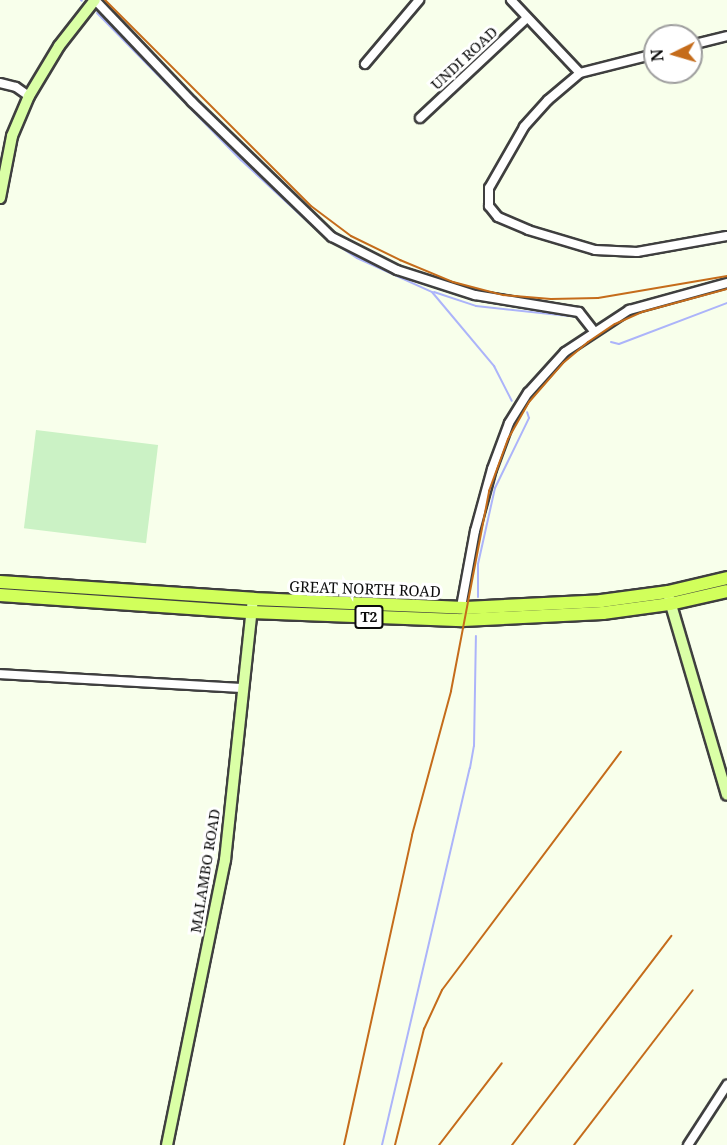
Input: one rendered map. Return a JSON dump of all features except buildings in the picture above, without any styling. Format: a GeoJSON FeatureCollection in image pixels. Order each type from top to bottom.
{"type":"FeatureCollection","features":[{"type":"Feature","properties":{"kind":"main road","name":"GREAT NORTH ROAD"},"geometry":{"type":"LineString","coordinates":[[0,582],[252,606],[460,607],[669,598],[727,578]]}},
{"type":"Feature","properties":{"kind":"main road","name":"GREAT NORTH ROAD"},"geometry":{"type":"LineString","coordinates":[[0,595],[252,606],[482,620],[573,616],[669,598],[727,591]]}},
{"type":"Feature","properties":{"kind":"street"},"geometry":{"type":"LineString","coordinates":[[0,198],[12,136],[29,96],[59,46],[95,0],[201,110],[332,237],[397,270],[475,295],[579,312],[594,331]]}},
{"type":"Feature","properties":{"kind":"street"},"geometry":{"type":"LineString","coordinates":[[365,63],[418,0]]}},
{"type":"Feature","properties":{"kind":"street"},"geometry":{"type":"LineString","coordinates":[[511,0],[580,73]]}},
{"type":"Feature","properties":{"kind":"street","name":"UNDI ROAD"},"geometry":{"type":"LineString","coordinates":[[420,118],[527,18]]}},
{"type":"Feature","properties":{"kind":"street"},"geometry":{"type":"LineString","coordinates":[[703,42],[727,36]]}},
{"type":"Feature","properties":{"kind":"street"},"geometry":{"type":"LineString","coordinates":[[643,57],[580,73],[548,100],[524,127],[489,188],[489,206],[498,217],[528,230],[595,250],[637,252],[727,236]]}},
{"type":"Feature","properties":{"kind":"street"},"geometry":{"type":"LineString","coordinates":[[0,83],[16,87],[29,96]]}},
{"type":"Feature","properties":{"kind":"street"},"geometry":{"type":"LineString","coordinates":[[460,607],[475,531],[492,469],[509,423],[528,393],[565,352],[629,310],[727,283]]}},
{"type":"Feature","properties":{"kind":"street"},"geometry":{"type":"LineString","coordinates":[[669,598],[726,787]]}},
{"type":"Feature","properties":{"kind":"street","name":"MALAMBO ROAD"},"geometry":{"type":"LineString","coordinates":[[167,1145],[225,860],[252,606]]}},
{"type":"Feature","properties":{"kind":"street"},"geometry":{"type":"LineString","coordinates":[[0,674],[242,688]]}},
{"type":"Feature","properties":{"kind":"street"},"geometry":{"type":"LineString","coordinates":[[688,1145],[727,1085]]}},
{"type":"Feature","properties":{"kind":"green space"},"geometry":{"type":"Polygon","coordinates":[[[36,430],[158,445],[146,543],[24,528],[36,430]]]}},
{"type":"Feature","properties":{"kind":"waterway"},"geometry":{"type":"LineString","coordinates":[[97,13],[241,160],[322,235],[357,258],[432,292],[494,366],[512,401]]}},
{"type":"Feature","properties":{"kind":"waterway"},"geometry":{"type":"LineString","coordinates":[[434,292],[476,306],[578,317]]}},
{"type":"Feature","properties":{"kind":"waterway"},"geometry":{"type":"LineString","coordinates":[[611,342],[619,344],[727,303]]}},
{"type":"Feature","properties":{"kind":"waterway"},"geometry":{"type":"LineString","coordinates":[[478,597],[478,564],[495,488],[529,418],[527,412]]}},
{"type":"Feature","properties":{"kind":"waterway"},"geometry":{"type":"LineString","coordinates":[[382,1145],[470,768],[474,746],[476,636]]}},
{"type":"Feature","properties":{"kind":"railway"},"geometry":{"type":"LineString","coordinates":[[105,0],[311,206],[351,236],[400,260],[453,282],[503,295],[551,299],[598,298],[727,276]]}},
{"type":"Feature","properties":{"kind":"railway"},"geometry":{"type":"LineString","coordinates":[[344,1145],[412,835],[451,691],[489,491],[508,439],[529,402],[563,363],[588,342],[615,324],[642,312],[727,289]]}},
{"type":"Feature","properties":{"kind":"railway"},"geometry":{"type":"LineString","coordinates":[[395,1145],[424,1029],[442,990],[621,752]]}},
{"type":"Feature","properties":{"kind":"railway"},"geometry":{"type":"LineString","coordinates":[[512,1145],[671,936]]}},
{"type":"Feature","properties":{"kind":"railway"},"geometry":{"type":"LineString","coordinates":[[574,1145],[693,990]]}},
{"type":"Feature","properties":{"kind":"railway"},"geometry":{"type":"LineString","coordinates":[[439,1145],[502,1063]]}}]}
